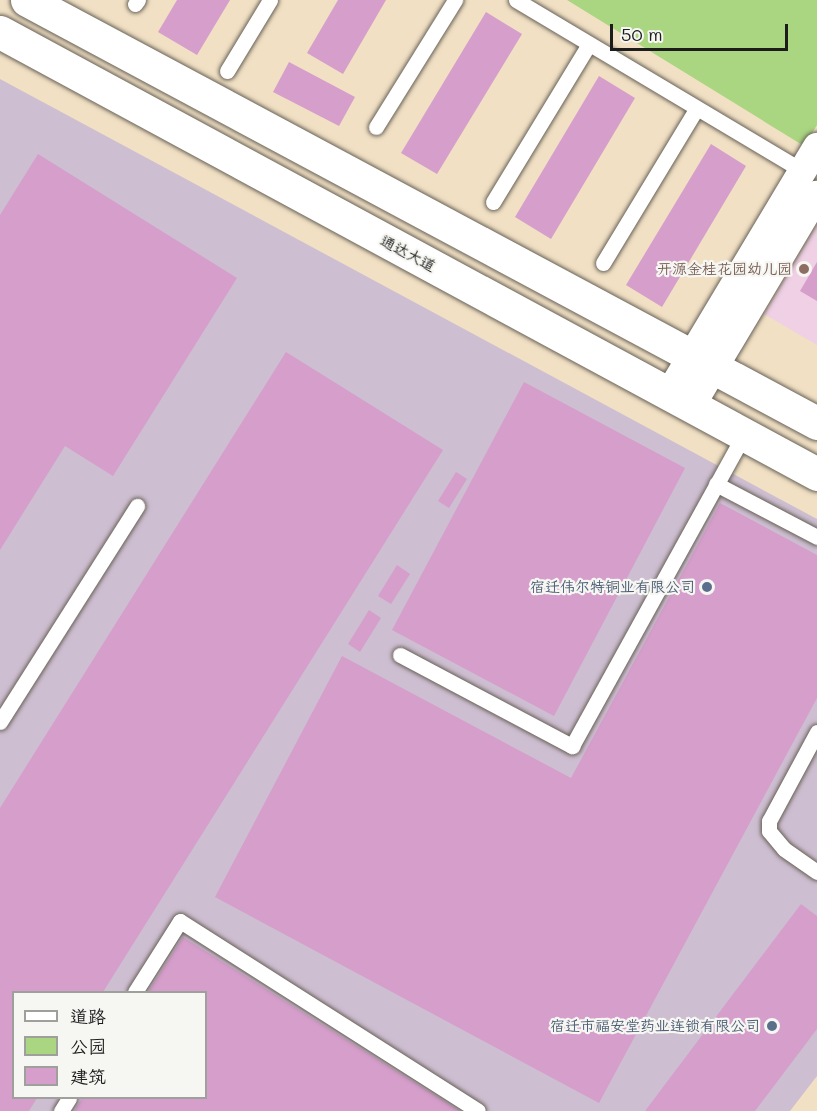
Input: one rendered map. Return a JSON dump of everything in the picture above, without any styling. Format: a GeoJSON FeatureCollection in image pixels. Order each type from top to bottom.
{"type":"FeatureCollection","features":[{"type":"Feature","properties":{"kind":"main road"},"geometry":{"type":"LineString","coordinates":[[27,0],[817,423]]}},
{"type":"Feature","properties":{"kind":"main road","name":"通达大道"},"geometry":{"type":"LineString","coordinates":[[0,32],[817,474]]}},
{"type":"Feature","properties":{"kind":"street"},"geometry":{"type":"LineString","coordinates":[[703,362],[812,157]]}},
{"type":"Feature","properties":{"kind":"street"},"geometry":{"type":"LineString","coordinates":[[680,400],[703,362],[817,195]]}},
{"type":"Feature","properties":{"kind":"lane"},"geometry":{"type":"LineString","coordinates":[[227,71],[270,0]]}},
{"type":"Feature","properties":{"kind":"lane"},"geometry":{"type":"LineString","coordinates":[[376,127],[455,0]]}},
{"type":"Feature","properties":{"kind":"lane"},"geometry":{"type":"LineString","coordinates":[[520,1],[698,108],[812,157]]}},
{"type":"Feature","properties":{"kind":"lane"},"geometry":{"type":"LineString","coordinates":[[493,202],[590,44]]}},
{"type":"Feature","properties":{"kind":"lane"},"geometry":{"type":"LineString","coordinates":[[603,263],[698,108]]}},
{"type":"Feature","properties":{"kind":"lane"},"geometry":{"type":"LineString","coordinates":[[400,655],[572,746],[744,434]]}},
{"type":"Feature","properties":{"kind":"lane"},"geometry":{"type":"LineString","coordinates":[[716,484],[817,537]]}},
{"type":"Feature","properties":{"kind":"lane"},"geometry":{"type":"LineString","coordinates":[[0,722],[137,506]]}},
{"type":"Feature","properties":{"kind":"lane"},"geometry":{"type":"LineString","coordinates":[[817,732],[769,821],[769,831],[784,849],[817,872]]}},
{"type":"Feature","properties":{"kind":"lane"},"geometry":{"type":"LineString","coordinates":[[136,991],[180,921],[478,1111]]}},
{"type":"Feature","properties":{"kind":"shaded area"},"geometry":{"type":"Polygon","coordinates":[[[0,79],[817,519],[817,1076],[790,1111],[0,1111],[0,79]]]}},
{"type":"Feature","properties":{"kind":"shaded area","name":"开源金桂花园幼儿园"},"geometry":{"type":"Polygon","coordinates":[[[817,224],[817,345],[764,314],[817,224]]]}},
{"type":"Feature","properties":{"kind":"green space"},"geometry":{"type":"Polygon","coordinates":[[[567,0],[817,0],[817,125],[804,146],[567,0]]]}},
{"type":"Feature","properties":{"kind":"building"},"geometry":{"type":"Polygon","coordinates":[[[177,0],[230,0],[197,55],[158,32],[177,0]]]}},
{"type":"Feature","properties":{"kind":"building"},"geometry":{"type":"Polygon","coordinates":[[[338,0],[386,0],[343,74],[307,53],[338,0]]]}},
{"type":"Feature","properties":{"kind":"building"},"geometry":{"type":"Polygon","coordinates":[[[486,12],[522,34],[437,174],[401,153],[486,12]]]}},
{"type":"Feature","properties":{"kind":"building"},"geometry":{"type":"Polygon","coordinates":[[[289,62],[355,97],[339,126],[273,92],[289,62]]]}},
{"type":"Feature","properties":{"kind":"building"},"geometry":{"type":"Polygon","coordinates":[[[599,76],[635,98],[551,239],[515,217],[599,76]]]}},
{"type":"Feature","properties":{"kind":"building"},"geometry":{"type":"Polygon","coordinates":[[[711,144],[746,166],[662,307],[626,285],[711,144]]]}},
{"type":"Feature","properties":{"kind":"building"},"geometry":{"type":"Polygon","coordinates":[[[38,154],[237,278],[113,476],[65,446],[0,550],[0,215],[38,154]]]}},
{"type":"Feature","properties":{"kind":"building"},"geometry":{"type":"Polygon","coordinates":[[[817,262],[817,301],[800,291],[817,262]]]}},
{"type":"Feature","properties":{"kind":"building"},"geometry":{"type":"Polygon","coordinates":[[[286,352],[443,450],[104,991],[12,991],[12,1099],[36,1099],[29,1111],[0,1111],[0,808],[286,352]]]}},
{"type":"Feature","properties":{"kind":"building"},"geometry":{"type":"Polygon","coordinates":[[[524,382],[685,468],[554,716],[392,630],[524,382]]]}},
{"type":"Feature","properties":{"kind":"building"},"geometry":{"type":"Polygon","coordinates":[[[456,472],[467,479],[449,508],[438,501],[456,472]]]}},
{"type":"Feature","properties":{"kind":"building"},"geometry":{"type":"Polygon","coordinates":[[[720,503],[817,555],[817,698],[599,1103],[215,897],[342,656],[571,778],[720,503]]]}},
{"type":"Feature","properties":{"kind":"building"},"geometry":{"type":"Polygon","coordinates":[[[397,565],[410,574],[391,604],[378,596],[397,565]]]}},
{"type":"Feature","properties":{"kind":"building"},"geometry":{"type":"Polygon","coordinates":[[[369,610],[381,618],[360,652],[348,644],[369,610]]]}},
{"type":"Feature","properties":{"kind":"building"},"geometry":{"type":"Polygon","coordinates":[[[801,904],[817,916],[817,1029],[755,1111],[645,1111],[801,904]]]}},
{"type":"Feature","properties":{"kind":"building"},"geometry":{"type":"Polygon","coordinates":[[[183,937],[460,1111],[74,1111],[81,1099],[207,1099],[207,991],[149,991],[183,937]]]}},
{"type":"Feature","properties":{"kind":"place","name":"开源金桂花园幼儿园"},"geometry":{"type":"Point","coordinates":[804,269]}},
{"type":"Feature","properties":{"kind":"place","name":"宿迁伟尔特铜业有限公司"},"geometry":{"type":"Point","coordinates":[707,587]}},
{"type":"Feature","properties":{"kind":"place","name":"宿迁市福安堂药业连锁有限公司"},"geometry":{"type":"Point","coordinates":[772,1026]}}]}
